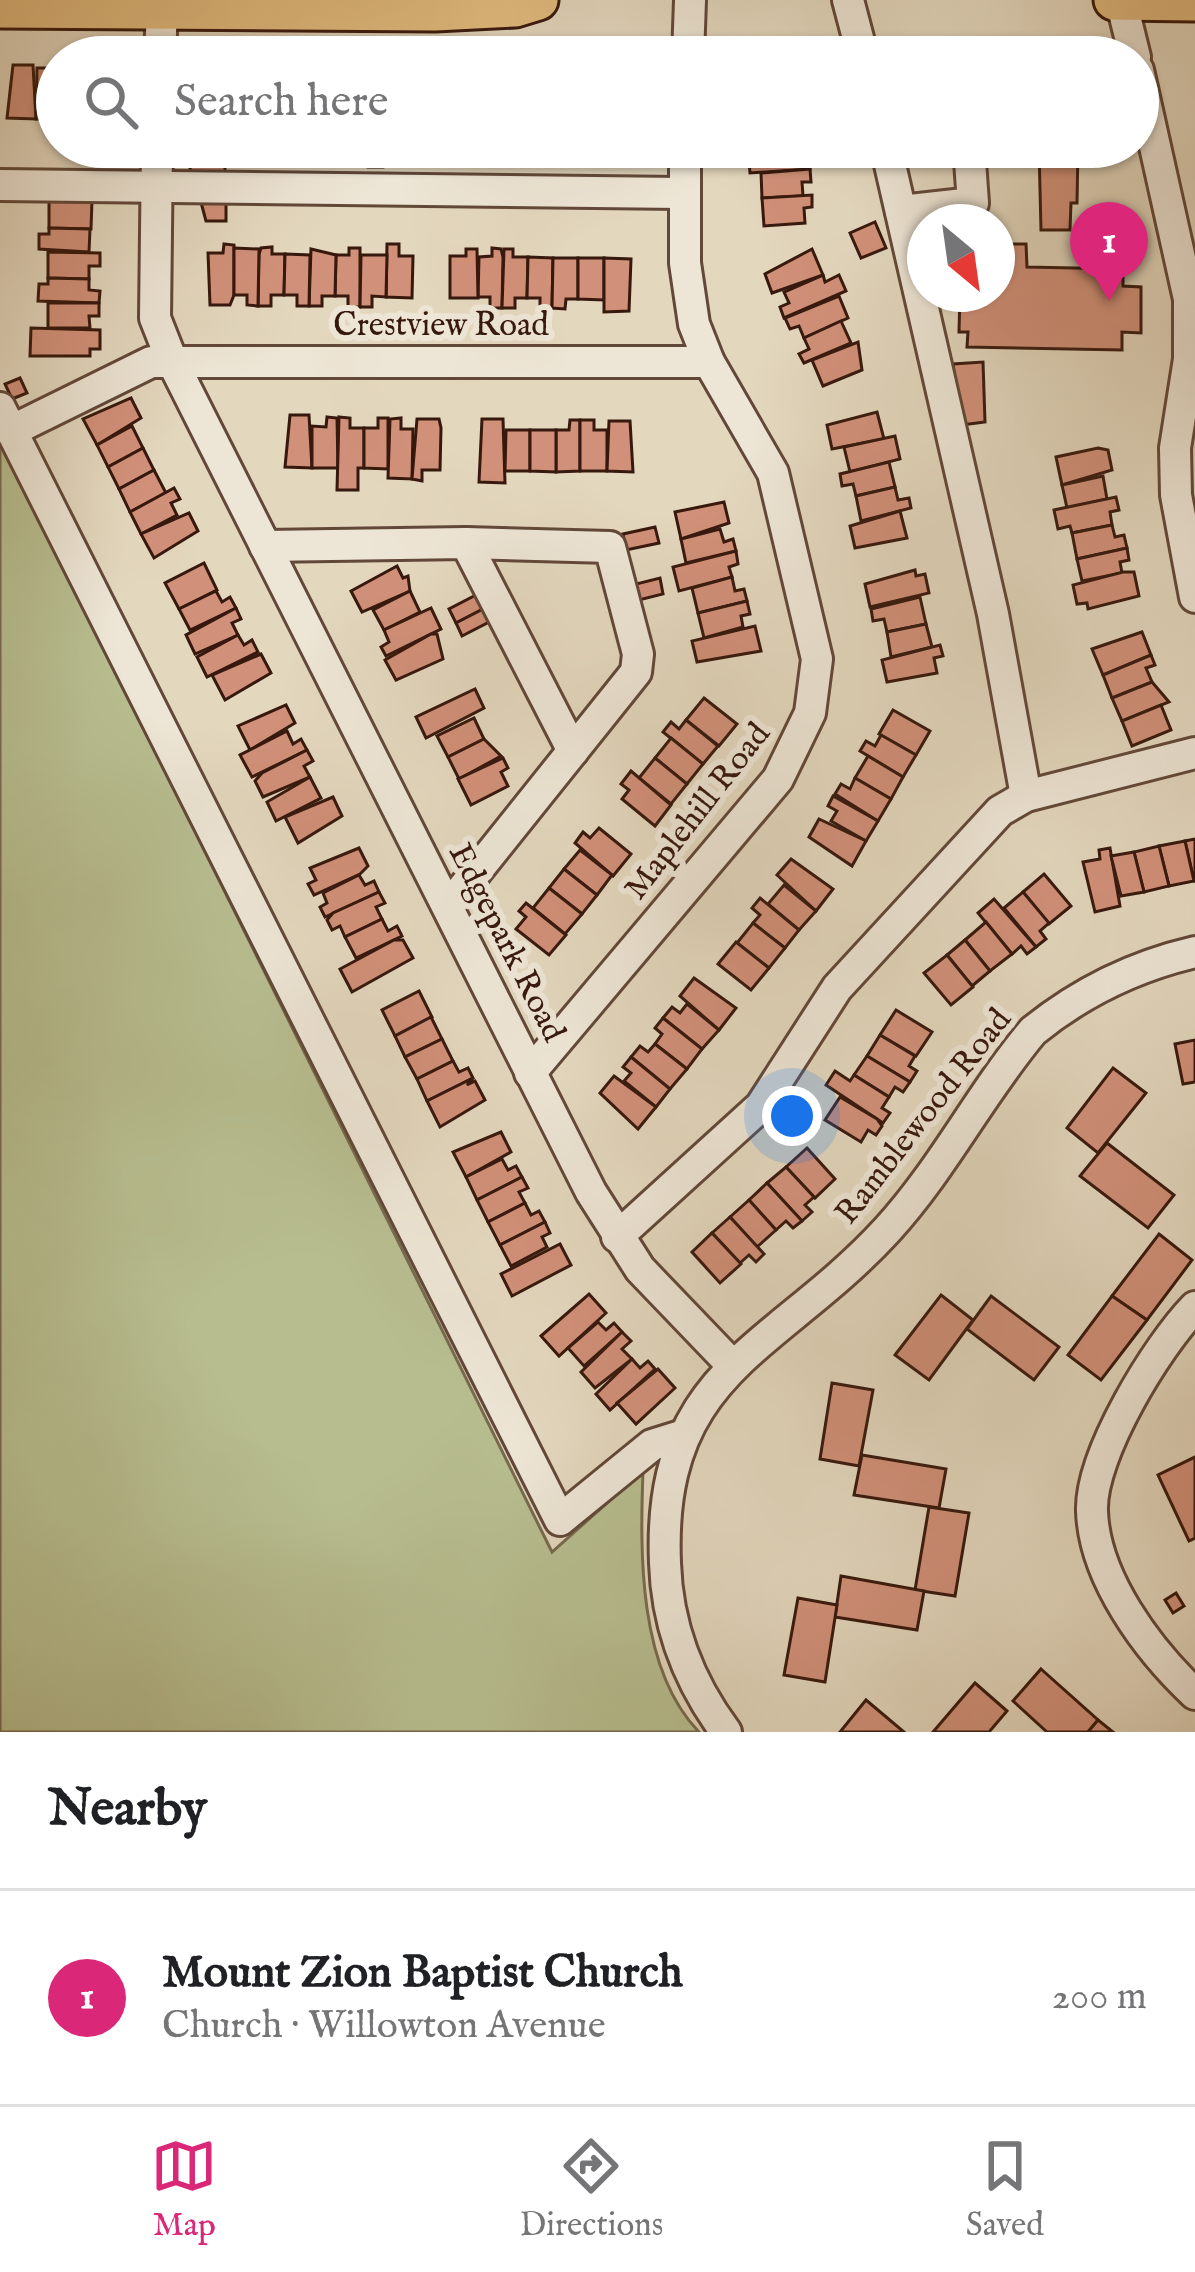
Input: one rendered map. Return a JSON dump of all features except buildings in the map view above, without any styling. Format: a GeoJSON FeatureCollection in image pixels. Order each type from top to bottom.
{"type":"FeatureCollection","features":[{"type":"Feature","properties":{"kind":"main road"},"geometry":{"type":"LineString","coordinates":[[0,8],[435,11],[515,7],[538,0]]}},
{"type":"Feature","properties":{"kind":"main road"},"geometry":{"type":"LineString","coordinates":[[1118,0],[1195,1]]}},
{"type":"Feature","properties":{"kind":"street"},"geometry":{"type":"LineString","coordinates":[[689,36],[690,0]]}},
{"type":"Feature","properties":{"kind":"street"},"geometry":{"type":"LineString","coordinates":[[848,0],[857,36]]}},
{"type":"Feature","properties":{"kind":"street"},"geometry":{"type":"LineString","coordinates":[[1118,0],[1129,36]]}},
{"type":"Feature","properties":{"kind":"street"},"geometry":{"type":"LineString","coordinates":[[161,36],[162,8]]}},
{"type":"Feature","properties":{"kind":"street"},"geometry":{"type":"LineString","coordinates":[[1159,132],[1182,199],[1190,299],[1189,359],[1175,448],[1195,597]]}},
{"type":"Feature","properties":{"kind":"street","name":"Edgepark Road"},"geometry":{"type":"LineString","coordinates":[[156,168],[155,318],[172,362],[616,1237],[733,1366]]}},
{"type":"Feature","properties":{"kind":"street","name":"Maplehill Road"},"geometry":{"type":"LineString","coordinates":[[530,1073],[778,778],[810,712],[817,659],[781,494],[709,362],[694,323],[684,168]]}},
{"type":"Feature","properties":{"kind":"street"},"geometry":{"type":"LineString","coordinates":[[891,168],[993,614],[1026,796]]}},
{"type":"Feature","properties":{"kind":"street"},"geometry":{"type":"LineString","coordinates":[[901,211],[973,203],[970,168]]}},
{"type":"Feature","properties":{"kind":"street"},"geometry":{"type":"LineString","coordinates":[[0,185],[682,193]]}},
{"type":"Feature","properties":{"kind":"street","name":"Crestview Road"},"geometry":{"type":"LineString","coordinates":[[6,419],[151,362],[709,362]]}},
{"type":"Feature","properties":{"kind":"street"},"geometry":{"type":"LineString","coordinates":[[6,419],[560,1520],[652,1445],[684,1435]]}},
{"type":"Feature","properties":{"kind":"street"},"geometry":{"type":"LineString","coordinates":[[466,543],[573,752]]}},
{"type":"Feature","properties":{"kind":"street"},"geometry":{"type":"LineString","coordinates":[[265,546],[466,543],[610,548],[638,654],[636,672],[448,907]]}},
{"type":"Feature","properties":{"kind":"street"},"geometry":{"type":"LineString","coordinates":[[616,1237],[761,1106],[837,988],[1000,812],[1026,796],[1195,753]]}},
{"type":"Feature","properties":{"kind":"street","name":"Ramblewood Road"},"geometry":{"type":"LineString","coordinates":[[733,1366],[886,1231],[1034,1031],[1063,1007],[1117,977],[1195,952]]}},
{"type":"Feature","properties":{"kind":"street"},"geometry":{"type":"LineString","coordinates":[[1195,1306],[1144,1373],[1096,1485],[1092,1510],[1097,1540],[1123,1601],[1195,1694]]}},
{"type":"Feature","properties":{"kind":"street"},"geometry":{"type":"LineString","coordinates":[[726,1732],[706,1706],[671,1622],[664,1510],[669,1472],[684,1435],[733,1366]]}},
{"type":"Feature","properties":{"kind":"green space"},"geometry":{"type":"Polygon","coordinates":[[[0,438],[552,1552],[643,1471],[643,1573],[654,1643],[679,1706],[699,1732],[0,1732],[0,438]]]}},
{"type":"Feature","properties":{"kind":"place","name":"Mount Zion Baptist Church"},"geometry":{"type":"Point","coordinates":[1109,301]}}]}
